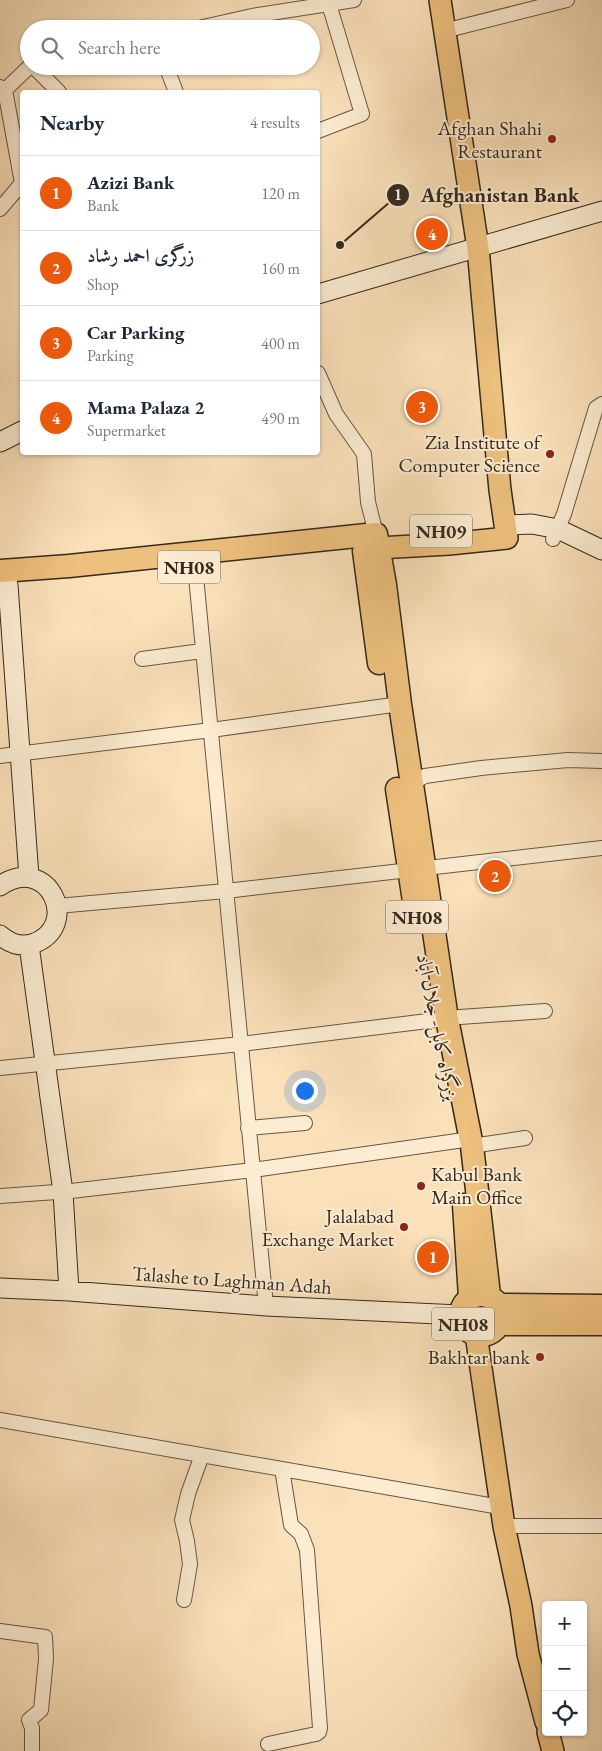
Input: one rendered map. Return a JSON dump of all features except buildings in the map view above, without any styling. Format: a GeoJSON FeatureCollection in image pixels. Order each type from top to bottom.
{"type":"FeatureCollection","features":[{"type":"Feature","properties":{"kind":"highway","name":"NH08"},"geometry":{"type":"LineString","coordinates":[[3,581],[195,566],[370,542]]}},
{"type":"Feature","properties":{"kind":"highway","name":"NH08"},"geometry":{"type":"LineString","coordinates":[[3,581],[69,566],[370,542]]}},
{"type":"Feature","properties":{"kind":"highway","name":"بزرگراه کابل- جلال آباد"},"geometry":{"type":"LineString","coordinates":[[370,542],[416,869],[442,1019],[468,1142],[484,1307]]}},
{"type":"Feature","properties":{"kind":"highway","name":"بزرگراه کابل- جلال آباد"},"geometry":{"type":"LineString","coordinates":[[393,705],[412,783],[416,869]]}},
{"type":"Feature","properties":{"kind":"highway","name":"NH08"},"geometry":{"type":"LineString","coordinates":[[484,1307],[602,1306]]}},
{"type":"Feature","properties":{"kind":"highway","name":"NH08"},"geometry":{"type":"LineString","coordinates":[[484,1307],[602,1324]]}},
{"type":"Feature","properties":{"kind":"highway","name":"NH08"},"geometry":{"type":"LineString","coordinates":[[476,1334],[489,1334],[495,1330],[484,1307]]}},
{"type":"Feature","properties":{"kind":"main road"},"geometry":{"type":"LineString","coordinates":[[440,0],[478,248],[500,490],[506,531],[532,536],[556,534],[602,550]]}},
{"type":"Feature","properties":{"kind":"main road"},"geometry":{"type":"LineString","coordinates":[[320,293],[602,211]]}},
{"type":"Feature","properties":{"kind":"main road"},"geometry":{"type":"LineString","coordinates":[[0,442],[20,431]]}},
{"type":"Feature","properties":{"kind":"main road","name":"NH09"},"geometry":{"type":"LineString","coordinates":[[370,542],[449,544],[506,531]]}},
{"type":"Feature","properties":{"kind":"main road"},"geometry":{"type":"LineString","coordinates":[[556,534],[602,563]]}},
{"type":"Feature","properties":{"kind":"main road"},"geometry":{"type":"LineString","coordinates":[[3,581],[20,754],[29,877]]}},
{"type":"Feature","properties":{"kind":"main road"},"geometry":{"type":"LineString","coordinates":[[0,886],[9,880],[29,877],[48,887],[53,894],[57,906],[57,919],[51,931],[42,940],[29,945],[17,945],[0,935]]}},
{"type":"Feature","properties":{"kind":"main road"},"geometry":{"type":"LineString","coordinates":[[29,945],[63,1192],[69,1291]]}},
{"type":"Feature","properties":{"kind":"main road","name":"Talashe to Laghman Adah"},"geometry":{"type":"LineString","coordinates":[[0,1288],[69,1291],[266,1306],[484,1307]]}},
{"type":"Feature","properties":{"kind":"main road"},"geometry":{"type":"LineString","coordinates":[[476,1334],[502,1517],[521,1606],[528,1654],[542,1707]]}},
{"type":"Feature","properties":{"kind":"main road"},"geometry":{"type":"LineString","coordinates":[[521,1606],[542,1648]]}},
{"type":"Feature","properties":{"kind":"main road"},"geometry":{"type":"LineString","coordinates":[[549,1736],[553,1751]]}},
{"type":"Feature","properties":{"kind":"main road"},"geometry":{"type":"LineString","coordinates":[[563,1736],[566,1751]]}},
{"type":"Feature","properties":{"kind":"street"},"geometry":{"type":"LineString","coordinates":[[234,20],[354,0]]}},
{"type":"Feature","properties":{"kind":"street"},"geometry":{"type":"LineString","coordinates":[[444,31],[567,0]]}},
{"type":"Feature","properties":{"kind":"street"},"geometry":{"type":"LineString","coordinates":[[321,125],[362,114],[330,4]]}},
{"type":"Feature","properties":{"kind":"street"},"geometry":{"type":"LineString","coordinates":[[20,75],[2,89],[20,174]]}},
{"type":"Feature","properties":{"kind":"street"},"geometry":{"type":"LineString","coordinates":[[41,75],[57,90]]}},
{"type":"Feature","properties":{"kind":"street"},"geometry":{"type":"LineString","coordinates":[[169,75],[175,90]]}},
{"type":"Feature","properties":{"kind":"street"},"geometry":{"type":"LineString","coordinates":[[0,208],[20,185]]}},
{"type":"Feature","properties":{"kind":"street"},"geometry":{"type":"LineString","coordinates":[[320,378],[336,414],[364,454],[368,502],[362,526],[370,542]]}},
{"type":"Feature","properties":{"kind":"street"},"geometry":{"type":"LineString","coordinates":[[556,534],[596,408],[602,404]]}},
{"type":"Feature","properties":{"kind":"street"},"geometry":{"type":"LineString","coordinates":[[195,566],[266,1306]]}},
{"type":"Feature","properties":{"kind":"street"},"geometry":{"type":"LineString","coordinates":[[142,659],[202,651]]}},
{"type":"Feature","properties":{"kind":"street"},"geometry":{"type":"LineString","coordinates":[[0,756],[393,705]]}},
{"type":"Feature","properties":{"kind":"street"},"geometry":{"type":"LineString","coordinates":[[412,783],[425,776],[481,768],[568,760],[602,761]]}},
{"type":"Feature","properties":{"kind":"street"},"geometry":{"type":"LineString","coordinates":[[57,906],[226,891],[602,848]]}},
{"type":"Feature","properties":{"kind":"street"},"geometry":{"type":"LineString","coordinates":[[0,1068],[240,1044],[442,1019],[545,1012]]}},
{"type":"Feature","properties":{"kind":"street"},"geometry":{"type":"LineString","coordinates":[[248,1128],[305,1123]]}},
{"type":"Feature","properties":{"kind":"street"},"geometry":{"type":"LineString","coordinates":[[0,1196],[63,1192],[468,1142],[525,1138]]}},
{"type":"Feature","properties":{"kind":"street"},"geometry":{"type":"LineString","coordinates":[[0,1420],[282,1469],[502,1517],[602,1526]]}},
{"type":"Feature","properties":{"kind":"street"},"geometry":{"type":"LineString","coordinates":[[184,1600],[190,1564],[182,1520],[188,1494],[202,1456]]}},
{"type":"Feature","properties":{"kind":"street"},"geometry":{"type":"LineString","coordinates":[[268,1744],[316,1734],[320,1728],[307,1550],[301,1534],[291,1525],[282,1469]]}},
{"type":"Feature","properties":{"kind":"street"},"geometry":{"type":"LineString","coordinates":[[0,1631],[45,1637],[46,1659],[42,1710],[29,1720],[32,1728],[32,1751]]}},
{"type":"Feature","properties":{"kind":"place","name":"Afghan Shahi Restaurant"},"geometry":{"type":"Point","coordinates":[552,139]}},
{"type":"Feature","properties":{"kind":"place","name":"Mama Palaza 2"},"geometry":{"type":"Point","coordinates":[432,234]}},
{"type":"Feature","properties":{"kind":"place","name":"Afghanistan Bank"},"geometry":{"type":"Point","coordinates":[340,245]}},
{"type":"Feature","properties":{"kind":"place","name":"Car Parking"},"geometry":{"type":"Point","coordinates":[422,407]}},
{"type":"Feature","properties":{"kind":"place","name":"Zia Institute of Computer Science"},"geometry":{"type":"Point","coordinates":[550,454]}},
{"type":"Feature","properties":{"kind":"place","name":"زرگری احمد رشاد"},"geometry":{"type":"Point","coordinates":[495,876]}},
{"type":"Feature","properties":{"kind":"place","name":"Kabul Bank Main Office"},"geometry":{"type":"Point","coordinates":[421,1186]}},
{"type":"Feature","properties":{"kind":"place","name":"Jalalabad Exchange Market"},"geometry":{"type":"Point","coordinates":[404,1227]}},
{"type":"Feature","properties":{"kind":"place","name":"Azizi Bank"},"geometry":{"type":"Point","coordinates":[433,1257]}},
{"type":"Feature","properties":{"kind":"place","name":"Bakhtar bank"},"geometry":{"type":"Point","coordinates":[540,1357]}}]}
